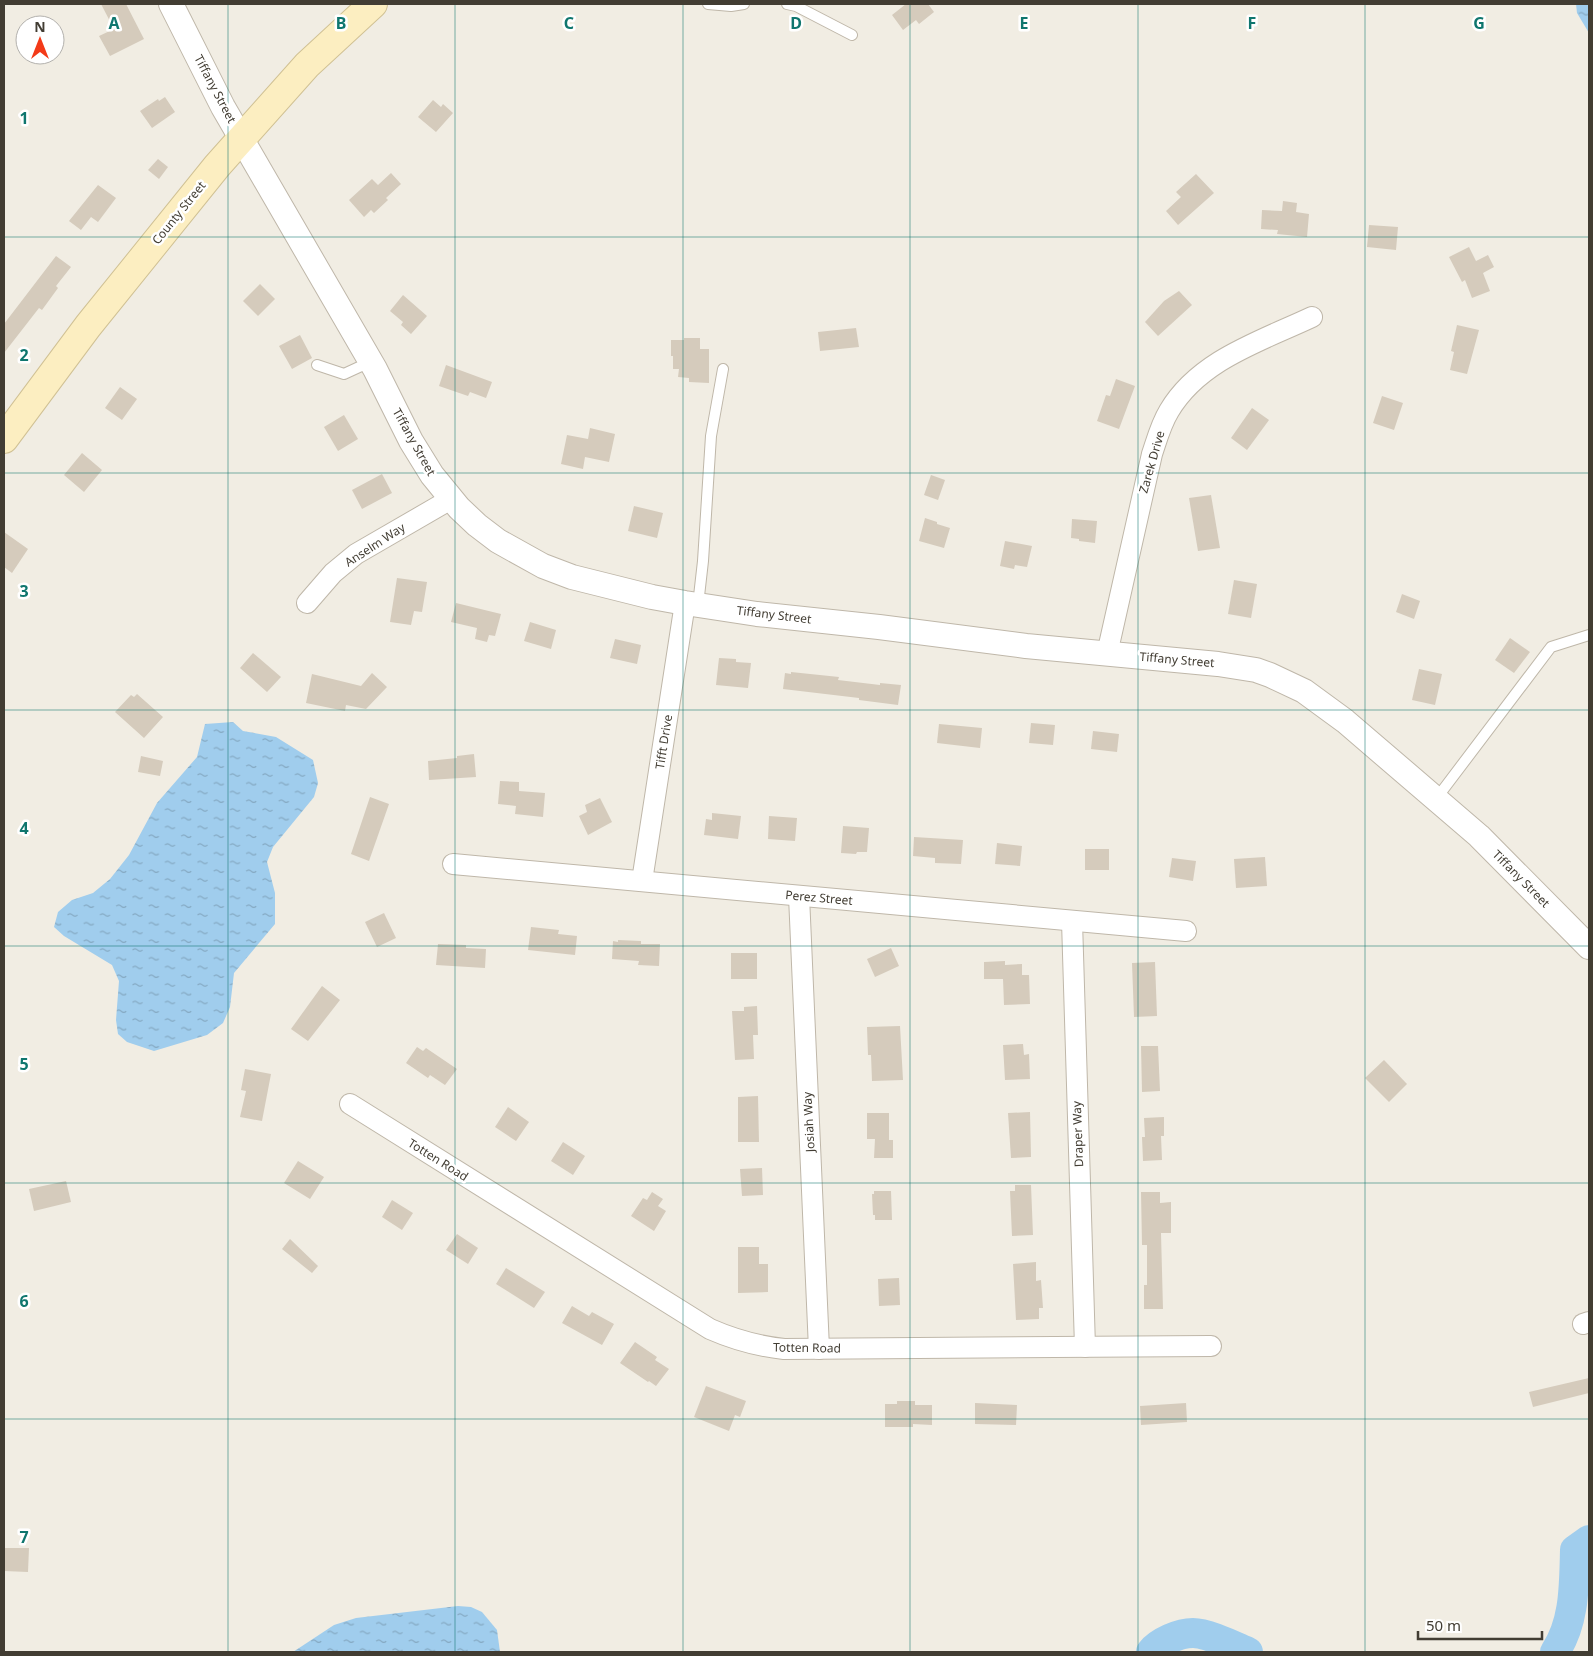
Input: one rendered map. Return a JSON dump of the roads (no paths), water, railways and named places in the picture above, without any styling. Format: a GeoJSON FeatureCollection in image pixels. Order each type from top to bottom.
{"type":"FeatureCollection","features":[{"type":"Feature","properties":{"kind":"main road","name":"County Street"},"geometry":{"type":"LineString","coordinates":[[4,439],[88,326],[217,166],[307,65],[373,4]]}},
{"type":"Feature","properties":{"kind":"street","name":"Tiffany Street"},"geometry":{"type":"LineString","coordinates":[[171,4],[223,107],[370,362],[411,441],[432,475],[452,499],[477,525],[498,541],[543,566],[572,577],[599,585],[691,604],[757,614],[871,626],[1018,645],[1237,666],[1256,670],[1288,683],[1324,704],[1479,836],[1589,947]]}},
{"type":"Feature","properties":{"kind":"street","name":"Zarek Drive"},"geometry":{"type":"LineString","coordinates":[[1107,654],[1152,454],[1168,412],[1180,394],[1212,366],[1236,352],[1312,317]]}},
{"type":"Feature","properties":{"kind":"street","name":"Anselm Way"},"geometry":{"type":"LineString","coordinates":[[307,602],[334,573],[356,554],[452,499]]}},
{"type":"Feature","properties":{"kind":"street","name":"Tifft Drive"},"geometry":{"type":"LineString","coordinates":[[642,881],[691,604]]}},
{"type":"Feature","properties":{"kind":"street","name":"Perez Street"},"geometry":{"type":"LineString","coordinates":[[452,864],[1186,931]]}},
{"type":"Feature","properties":{"kind":"street","name":"Josiah Way"},"geometry":{"type":"LineString","coordinates":[[799,896],[819,1349]]}},
{"type":"Feature","properties":{"kind":"street","name":"Draper Way"},"geometry":{"type":"LineString","coordinates":[[1072,921],[1085,1347]]}},
{"type":"Feature","properties":{"kind":"street","name":"Totten Road"},"geometry":{"type":"LineString","coordinates":[[350,1104],[710,1329],[734,1340],[784,1349],[1211,1346]]}},
{"type":"Feature","properties":{"kind":"lane"},"geometry":{"type":"LineString","coordinates":[[708,4],[731,6],[744,4]]}},
{"type":"Feature","properties":{"kind":"lane"},"geometry":{"type":"LineString","coordinates":[[787,4],[796,6],[852,35]]}},
{"type":"Feature","properties":{"kind":"lane"},"geometry":{"type":"LineString","coordinates":[[317,365],[344,374],[370,362]]}},
{"type":"Feature","properties":{"kind":"lane"},"geometry":{"type":"LineString","coordinates":[[691,604],[703,561],[711,436],[723,369]]}},
{"type":"Feature","properties":{"kind":"lane"},"geometry":{"type":"LineString","coordinates":[[1436,799],[1551,647],[1589,635]]}},
{"type":"Feature","properties":{"kind":"water"},"geometry":{"type":"Polygon","coordinates":[[[1576,4],[1589,4],[1589,33],[1577,13],[1576,4]]]}},
{"type":"Feature","properties":{"kind":"water"},"geometry":{"type":"Polygon","coordinates":[[[233,722],[243,731],[276,737],[313,760],[318,783],[314,797],[273,847],[267,862],[275,893],[275,924],[234,973],[230,1007],[223,1023],[207,1035],[154,1051],[127,1042],[118,1034],[116,1020],[119,981],[112,965],[64,936],[54,927],[58,912],[72,900],[93,893],[110,879],[129,855],[157,803],[197,757],[205,724],[233,722]]]}},
{"type":"Feature","properties":{"kind":"water"},"geometry":{"type":"Polygon","coordinates":[[[458,1606],[471,1607],[482,1612],[497,1630],[500,1652],[293,1652],[334,1625],[356,1618],[458,1606]]]}},
{"type":"Feature","properties":{"kind":"waterway"},"geometry":{"type":"LineString","coordinates":[[1555,1652],[1562,1640],[1570,1616],[1574,1590],[1575,1550],[1589,1540]]}},
{"type":"Feature","properties":{"kind":"waterway"},"geometry":{"type":"LineString","coordinates":[[1151,1652],[1170,1639],[1193,1633],[1213,1637],[1248,1652]]}}]}
